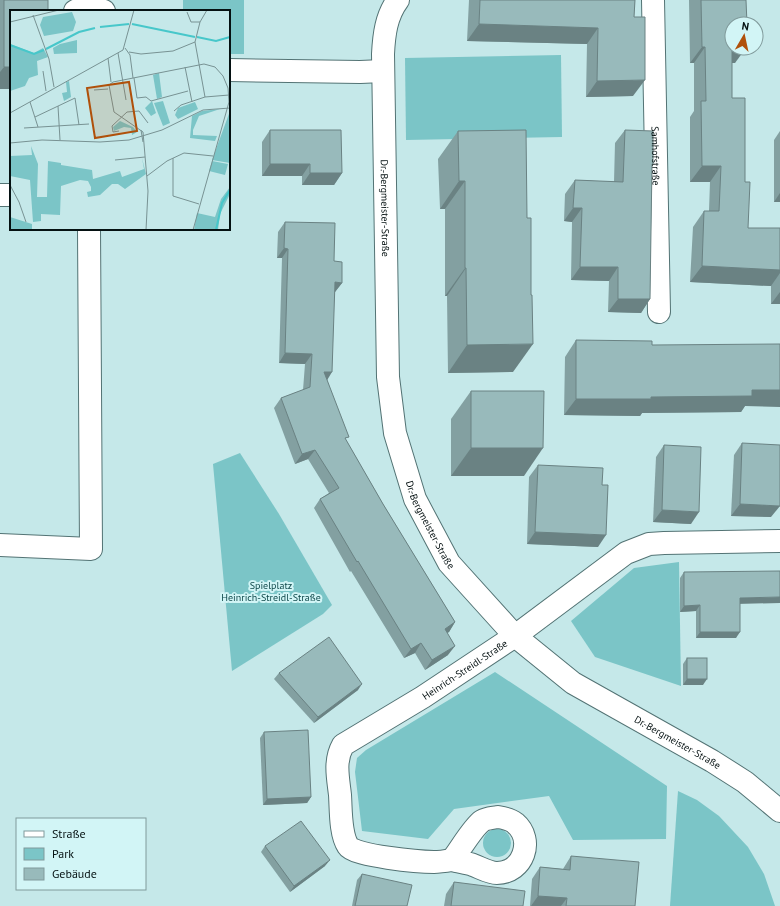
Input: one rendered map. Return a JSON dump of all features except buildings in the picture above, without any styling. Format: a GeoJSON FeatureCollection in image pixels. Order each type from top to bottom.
{"type":"FeatureCollection","features":[{"type":"Feature","properties":{"kind":"street","name":"Dr.-Bergmeister-Straße"},"geometry":{"type":"LineString","coordinates":[[398,0],[386,24],[384,36],[383,71],[388,377],[395,433],[414,499],[449,563],[515,636],[573,683],[712,761],[745,782],[780,811]]}},
{"type":"Feature","properties":{"kind":"street","name":"Samhofstraße"},"geometry":{"type":"LineString","coordinates":[[653,0],[659,312]]}},
{"type":"Feature","properties":{"kind":"street"},"geometry":{"type":"LineString","coordinates":[[77,10],[89,7],[100,10]]}},
{"type":"Feature","properties":{"kind":"street"},"geometry":{"type":"LineString","coordinates":[[230,70],[383,71]]}},
{"type":"Feature","properties":{"kind":"street"},"geometry":{"type":"LineString","coordinates":[[0,545],[91,549],[89,230]]}},
{"type":"Feature","properties":{"kind":"street","name":"Heinrich-Streidl-Straße"},"geometry":{"type":"LineString","coordinates":[[452,860],[434,862],[374,856],[359,853],[348,848],[344,838],[342,826],[337,767],[338,753],[343,745],[352,738],[423,697],[515,636],[626,553],[649,544],[780,541]]}},
{"type":"Feature","properties":{"kind":"green space"},"geometry":{"type":"Polygon","coordinates":[[[183,0],[244,0],[244,54],[230,54],[230,10],[183,10],[183,0]]]}},
{"type":"Feature","properties":{"kind":"green space"},"geometry":{"type":"Polygon","coordinates":[[[561,55],[562,137],[406,140],[405,58],[561,55]]]}},
{"type":"Feature","properties":{"kind":"green space","name":"Spielplatz Heinrich-Streidl-Straße"},"geometry":{"type":"Polygon","coordinates":[[[240,453],[279,514],[332,605],[323,614],[232,671],[213,464],[240,453]]]}},
{"type":"Feature","properties":{"kind":"green space"},"geometry":{"type":"Polygon","coordinates":[[[679,562],[681,686],[595,657],[571,621],[634,568],[679,562]]]}},
{"type":"Feature","properties":{"kind":"green space"},"geometry":{"type":"Polygon","coordinates":[[[495,672],[667,786],[666,839],[573,840],[549,796],[454,809],[428,839],[362,831],[355,772],[357,758],[366,750],[495,672]]]}},
{"type":"Feature","properties":{"kind":"green space"},"geometry":{"type":"Polygon","coordinates":[[[678,791],[697,800],[719,816],[748,847],[764,874],[775,906],[670,906],[678,791]]]}},
{"type":"Feature","properties":{"kind":"green space"},"geometry":{"type":"Polygon","coordinates":[[[497,829],[507,833],[511,843],[507,853],[497,857],[487,853],[483,843],[487,833],[497,829]]]}}]}
